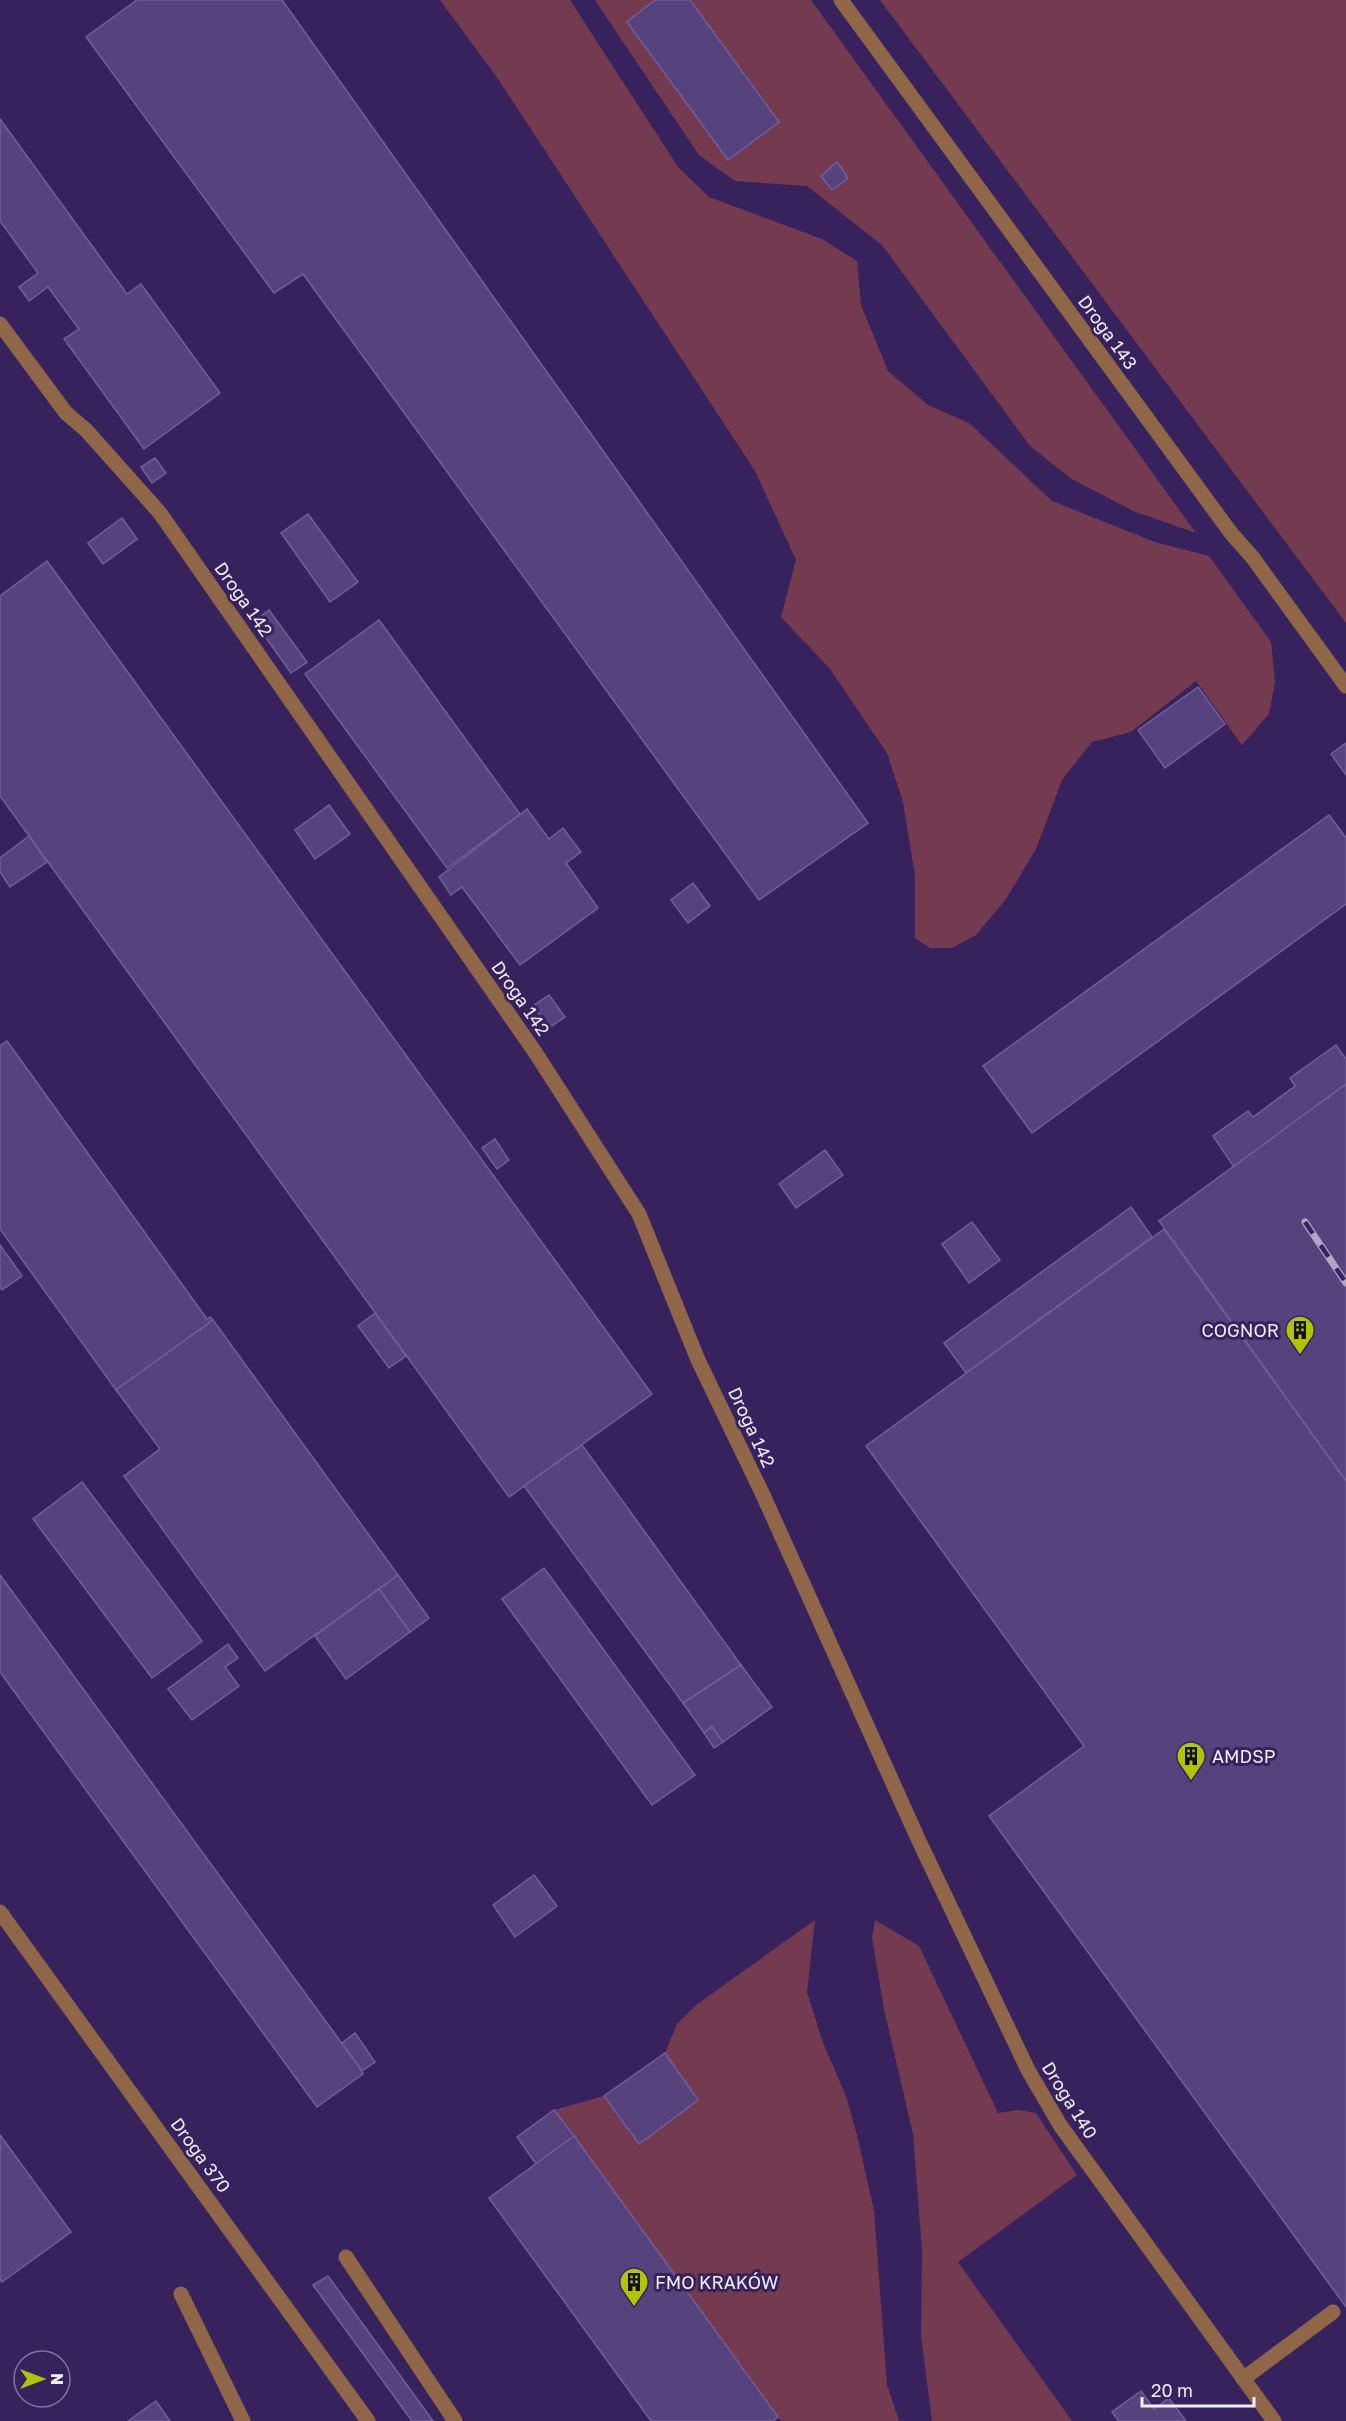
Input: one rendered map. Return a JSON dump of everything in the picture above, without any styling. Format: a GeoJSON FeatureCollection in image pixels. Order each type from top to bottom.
{"type":"FeatureCollection","features":[{"type":"Feature","properties":{"kind":"lane","name":"Droga 143"},"geometry":{"type":"LineString","coordinates":[[841,0],[1346,686]]}},
{"type":"Feature","properties":{"kind":"lane","name":"Droga 142"},"geometry":{"type":"LineString","coordinates":[[0,324],[66,413],[86,430],[160,513],[535,1052],[639,1214],[698,1360],[764,1497],[886,1769]]}},
{"type":"Feature","properties":{"kind":"lane","name":"Droga 140"},"geometry":{"type":"LineString","coordinates":[[886,1769],[1028,2070],[1060,2126],[1274,2421]]}},
{"type":"Feature","properties":{"kind":"lane","name":"Droga 370"},"geometry":{"type":"LineString","coordinates":[[0,1912],[368,2421]]}},
{"type":"Feature","properties":{"kind":"lane"},"geometry":{"type":"LineString","coordinates":[[346,2257],[455,2421]]}},
{"type":"Feature","properties":{"kind":"lane"},"geometry":{"type":"LineString","coordinates":[[181,2294],[243,2421]]}},
{"type":"Feature","properties":{"kind":"lane"},"geometry":{"type":"LineString","coordinates":[[1244,2379],[1333,2312]]}},
{"type":"Feature","properties":{"kind":"shaded area"},"geometry":{"type":"Polygon","coordinates":[[[440,0],[570,0],[678,167],[709,197],[822,239],[857,261],[861,305],[888,371],[928,405],[969,423],[1052,501],[1155,542],[1209,556],[1271,642],[1275,682],[1269,714],[1242,745],[1196,681],[1131,732],[1092,742],[1062,780],[1036,849],[1006,899],[976,935],[952,948],[930,948],[915,938],[915,876],[903,802],[887,753],[830,669],[781,617],[796,560],[755,471],[496,76],[440,0]]]}},
{"type":"Feature","properties":{"kind":"shaded area"},"geometry":{"type":"Polygon","coordinates":[[[595,0],[811,0],[1196,533],[1133,511],[1070,478],[1030,446],[882,245],[807,186],[735,181],[699,155],[595,0]]]}},
{"type":"Feature","properties":{"kind":"shaded area"},"geometry":{"type":"Polygon","coordinates":[[[880,0],[1346,0],[1346,623],[880,0]]]}},
{"type":"Feature","properties":{"kind":"shaded area"},"geometry":{"type":"Polygon","coordinates":[[[815,1920],[807,1992],[823,2043],[846,2096],[874,2211],[887,2385],[899,2421],[781,2421],[554,2110],[604,2096],[639,2144],[698,2100],[665,2053],[677,2024],[696,2005],[815,1920]]]}},
{"type":"Feature","properties":{"kind":"shaded area"},"geometry":{"type":"Polygon","coordinates":[[[875,1920],[919,1946],[998,2113],[1018,2110],[1036,2113],[1077,2175],[958,2262],[1072,2421],[932,2421],[921,2336],[922,2250],[913,2134],[884,2009],[872,1938],[875,1920]]]}},
{"type":"Feature","properties":{"kind":"building"},"geometry":{"type":"Polygon","coordinates":[[[137,0],[282,0],[868,823],[759,900],[303,274],[274,293],[86,37],[137,0]]]}},
{"type":"Feature","properties":{"kind":"building"},"geometry":{"type":"Polygon","coordinates":[[[655,0],[690,0],[779,122],[728,160],[627,22],[655,0]]]}},
{"type":"Feature","properties":{"kind":"building"},"geometry":{"type":"Polygon","coordinates":[[[0,119],[127,294],[141,284],[220,393],[144,449],[64,339],[79,329],[48,287],[29,301],[19,287],[38,273],[0,221],[0,119]]]}},
{"type":"Feature","properties":{"kind":"building"},"geometry":{"type":"Polygon","coordinates":[[[837,162],[848,178],[832,190],[821,176],[837,162]]]}},
{"type":"Feature","properties":{"kind":"building"},"geometry":{"type":"Polygon","coordinates":[[[155,458],[166,473],[152,483],[141,467],[155,458]]]}},
{"type":"Feature","properties":{"kind":"building"},"geometry":{"type":"Polygon","coordinates":[[[308,514],[358,582],[330,602],[281,533],[308,514]]]}},
{"type":"Feature","properties":{"kind":"building"},"geometry":{"type":"Polygon","coordinates":[[[122,518],[137,539],[103,564],[88,543],[122,518]]]}},
{"type":"Feature","properties":{"kind":"building"},"geometry":{"type":"Polygon","coordinates":[[[47,561],[652,1394],[509,1497],[0,796],[0,596],[47,561]]]}},
{"type":"Feature","properties":{"kind":"building"},"geometry":{"type":"Polygon","coordinates":[[[269,610],[307,662],[291,673],[254,621],[269,610]]]}},
{"type":"Feature","properties":{"kind":"building"},"geometry":{"type":"Polygon","coordinates":[[[379,620],[520,814],[447,868],[305,674],[379,620]]]}},
{"type":"Feature","properties":{"kind":"building"},"geometry":{"type":"Polygon","coordinates":[[[1198,687],[1225,724],[1165,768],[1138,730],[1198,687]]]}},
{"type":"Feature","properties":{"kind":"building"},"geometry":{"type":"Polygon","coordinates":[[[1346,743],[1346,775],[1331,754],[1346,743]]]}},
{"type":"Feature","properties":{"kind":"building"},"geometry":{"type":"Polygon","coordinates":[[[329,805],[350,834],[315,859],[295,830],[329,805]]]}},
{"type":"Feature","properties":{"kind":"building"},"geometry":{"type":"Polygon","coordinates":[[[527,809],[549,839],[563,828],[581,852],[566,863],[598,908],[520,965],[462,887],[451,895],[439,877],[527,809]]]}},
{"type":"Feature","properties":{"kind":"building"},"geometry":{"type":"Polygon","coordinates":[[[1329,815],[1346,838],[1346,904],[1032,1133],[983,1066],[1329,815]]]}},
{"type":"Feature","properties":{"kind":"building"},"geometry":{"type":"Polygon","coordinates":[[[29,836],[47,862],[10,887],[0,872],[0,858],[29,836]]]}},
{"type":"Feature","properties":{"kind":"building"},"geometry":{"type":"Polygon","coordinates":[[[693,883],[710,906],[688,923],[671,900],[693,883]]]}},
{"type":"Feature","properties":{"kind":"building"},"geometry":{"type":"Polygon","coordinates":[[[549,995],[565,1017],[549,1028],[533,1006],[549,995]]]}},
{"type":"Feature","properties":{"kind":"building"},"geometry":{"type":"Polygon","coordinates":[[[7,1041],[207,1319],[210,1317],[213,1320],[116,1390],[0,1229],[0,1046],[7,1041]]]}},
{"type":"Feature","properties":{"kind":"building"},"geometry":{"type":"Polygon","coordinates":[[[1336,1045],[1346,1059],[1346,1084],[1234,1167],[1213,1136],[1248,1111],[1253,1117],[1295,1086],[1290,1078],[1336,1045]]]}},
{"type":"Feature","properties":{"kind":"building","name":"COGNOR"},"geometry":{"type":"Polygon","coordinates":[[[1346,1084],[1346,1481],[1159,1221],[1346,1084]]]}},
{"type":"Feature","properties":{"kind":"building"},"geometry":{"type":"Polygon","coordinates":[[[495,1139],[509,1160],[497,1169],[482,1148],[495,1139]]]}},
{"type":"Feature","properties":{"kind":"building"},"geometry":{"type":"Polygon","coordinates":[[[825,1150],[843,1175],[796,1208],[779,1184],[825,1150]]]}},
{"type":"Feature","properties":{"kind":"building"},"geometry":{"type":"Polygon","coordinates":[[[1131,1207],[1152,1237],[966,1373],[944,1343],[1131,1207]]]}},
{"type":"Feature","properties":{"kind":"building"},"geometry":{"type":"Polygon","coordinates":[[[972,1222],[1000,1260],[969,1283],[942,1244],[972,1222]]]}},
{"type":"Feature","properties":{"kind":"building","name":"AMDSP"},"geometry":{"type":"Polygon","coordinates":[[[1164,1229],[1346,1481],[1346,2307],[989,1816],[1084,1746],[866,1446],[1164,1229]]]}},
{"type":"Feature","properties":{"kind":"building"},"geometry":{"type":"Polygon","coordinates":[[[0,1245],[22,1276],[2,1290],[0,1287],[0,1245]]]}},
{"type":"Feature","properties":{"kind":"building"},"geometry":{"type":"Polygon","coordinates":[[[375,1313],[406,1356],[389,1368],[358,1326],[375,1313]]]}},
{"type":"Feature","properties":{"kind":"building"},"geometry":{"type":"Polygon","coordinates":[[[213,1320],[398,1575],[265,1671],[124,1476],[160,1449],[116,1390],[213,1320]]]}},
{"type":"Feature","properties":{"kind":"building"},"geometry":{"type":"Polygon","coordinates":[[[582,1445],[741,1665],[683,1703],[524,1486],[582,1445]]]}},
{"type":"Feature","properties":{"kind":"building"},"geometry":{"type":"Polygon","coordinates":[[[82,1482],[202,1641],[152,1678],[33,1519],[82,1482]]]}},
{"type":"Feature","properties":{"kind":"building"},"geometry":{"type":"Polygon","coordinates":[[[544,1568],[695,1775],[652,1805],[502,1599],[544,1568]]]}},
{"type":"Feature","properties":{"kind":"building"},"geometry":{"type":"Polygon","coordinates":[[[0,1575],[362,2071],[363,2074],[317,2107],[0,1672],[0,1575]]]}},
{"type":"Feature","properties":{"kind":"building"},"geometry":{"type":"Polygon","coordinates":[[[398,1575],[429,1618],[410,1632],[379,1589],[398,1575]]]}},
{"type":"Feature","properties":{"kind":"building"},"geometry":{"type":"Polygon","coordinates":[[[379,1589],[410,1632],[346,1679],[315,1636],[379,1589]]]}},
{"type":"Feature","properties":{"kind":"building"},"geometry":{"type":"Polygon","coordinates":[[[228,1644],[238,1658],[225,1667],[239,1686],[192,1720],[168,1689],[228,1644]]]}},
{"type":"Feature","properties":{"kind":"building"},"geometry":{"type":"Polygon","coordinates":[[[741,1665],[772,1707],[723,1742],[712,1727],[704,1733],[683,1703],[741,1665]]]}},
{"type":"Feature","properties":{"kind":"building"},"geometry":{"type":"Polygon","coordinates":[[[712,1727],[723,1742],[714,1748],[704,1733],[712,1727]]]}},
{"type":"Feature","properties":{"kind":"building"},"geometry":{"type":"Polygon","coordinates":[[[534,1875],[557,1906],[515,1937],[493,1905],[534,1875]]]}},
{"type":"Feature","properties":{"kind":"building"},"geometry":{"type":"Polygon","coordinates":[[[355,2033],[375,2062],[362,2071],[342,2043],[355,2033]]]}},
{"type":"Feature","properties":{"kind":"building"},"geometry":{"type":"Polygon","coordinates":[[[665,2053],[698,2100],[639,2144],[604,2096],[665,2053]]]}},
{"type":"Feature","properties":{"kind":"building"},"geometry":{"type":"Polygon","coordinates":[[[554,2110],[574,2136],[536,2164],[517,2137],[554,2110]]]}},
{"type":"Feature","properties":{"kind":"building"},"geometry":{"type":"Polygon","coordinates":[[[0,2135],[71,2232],[2,2282],[0,2279],[0,2135]]]}},
{"type":"Feature","properties":{"kind":"building","name":"FMO KRAKÓW"},"geometry":{"type":"Polygon","coordinates":[[[574,2136],[778,2417],[773,2421],[651,2421],[489,2198],[574,2136]]]}},
{"type":"Feature","properties":{"kind":"building"},"geometry":{"type":"Polygon","coordinates":[[[328,2276],[433,2421],[412,2421],[313,2285],[328,2276]]]}},
{"type":"Feature","properties":{"kind":"building"},"geometry":{"type":"Polygon","coordinates":[[[1141,2391],[1154,2409],[1169,2398],[1186,2421],[1119,2421],[1112,2412],[1141,2391]]]}},
{"type":"Feature","properties":{"kind":"building"},"geometry":{"type":"Polygon","coordinates":[[[156,2401],[170,2421],[128,2421],[156,2401]]]}},
{"type":"Feature","properties":{"kind":"railway"},"geometry":{"type":"LineString","coordinates":[[1305,1222],[1346,1283]]}},
{"type":"Feature","properties":{"kind":"place","name":"COGNOR"},"geometry":{"type":"Point","coordinates":[1300,1356]}},
{"type":"Feature","properties":{"kind":"place","name":"AMDSP"},"geometry":{"type":"Point","coordinates":[1191,1782]}},
{"type":"Feature","properties":{"kind":"place","name":"FMO KRAKÓW"},"geometry":{"type":"Point","coordinates":[634,2308]}}]}
